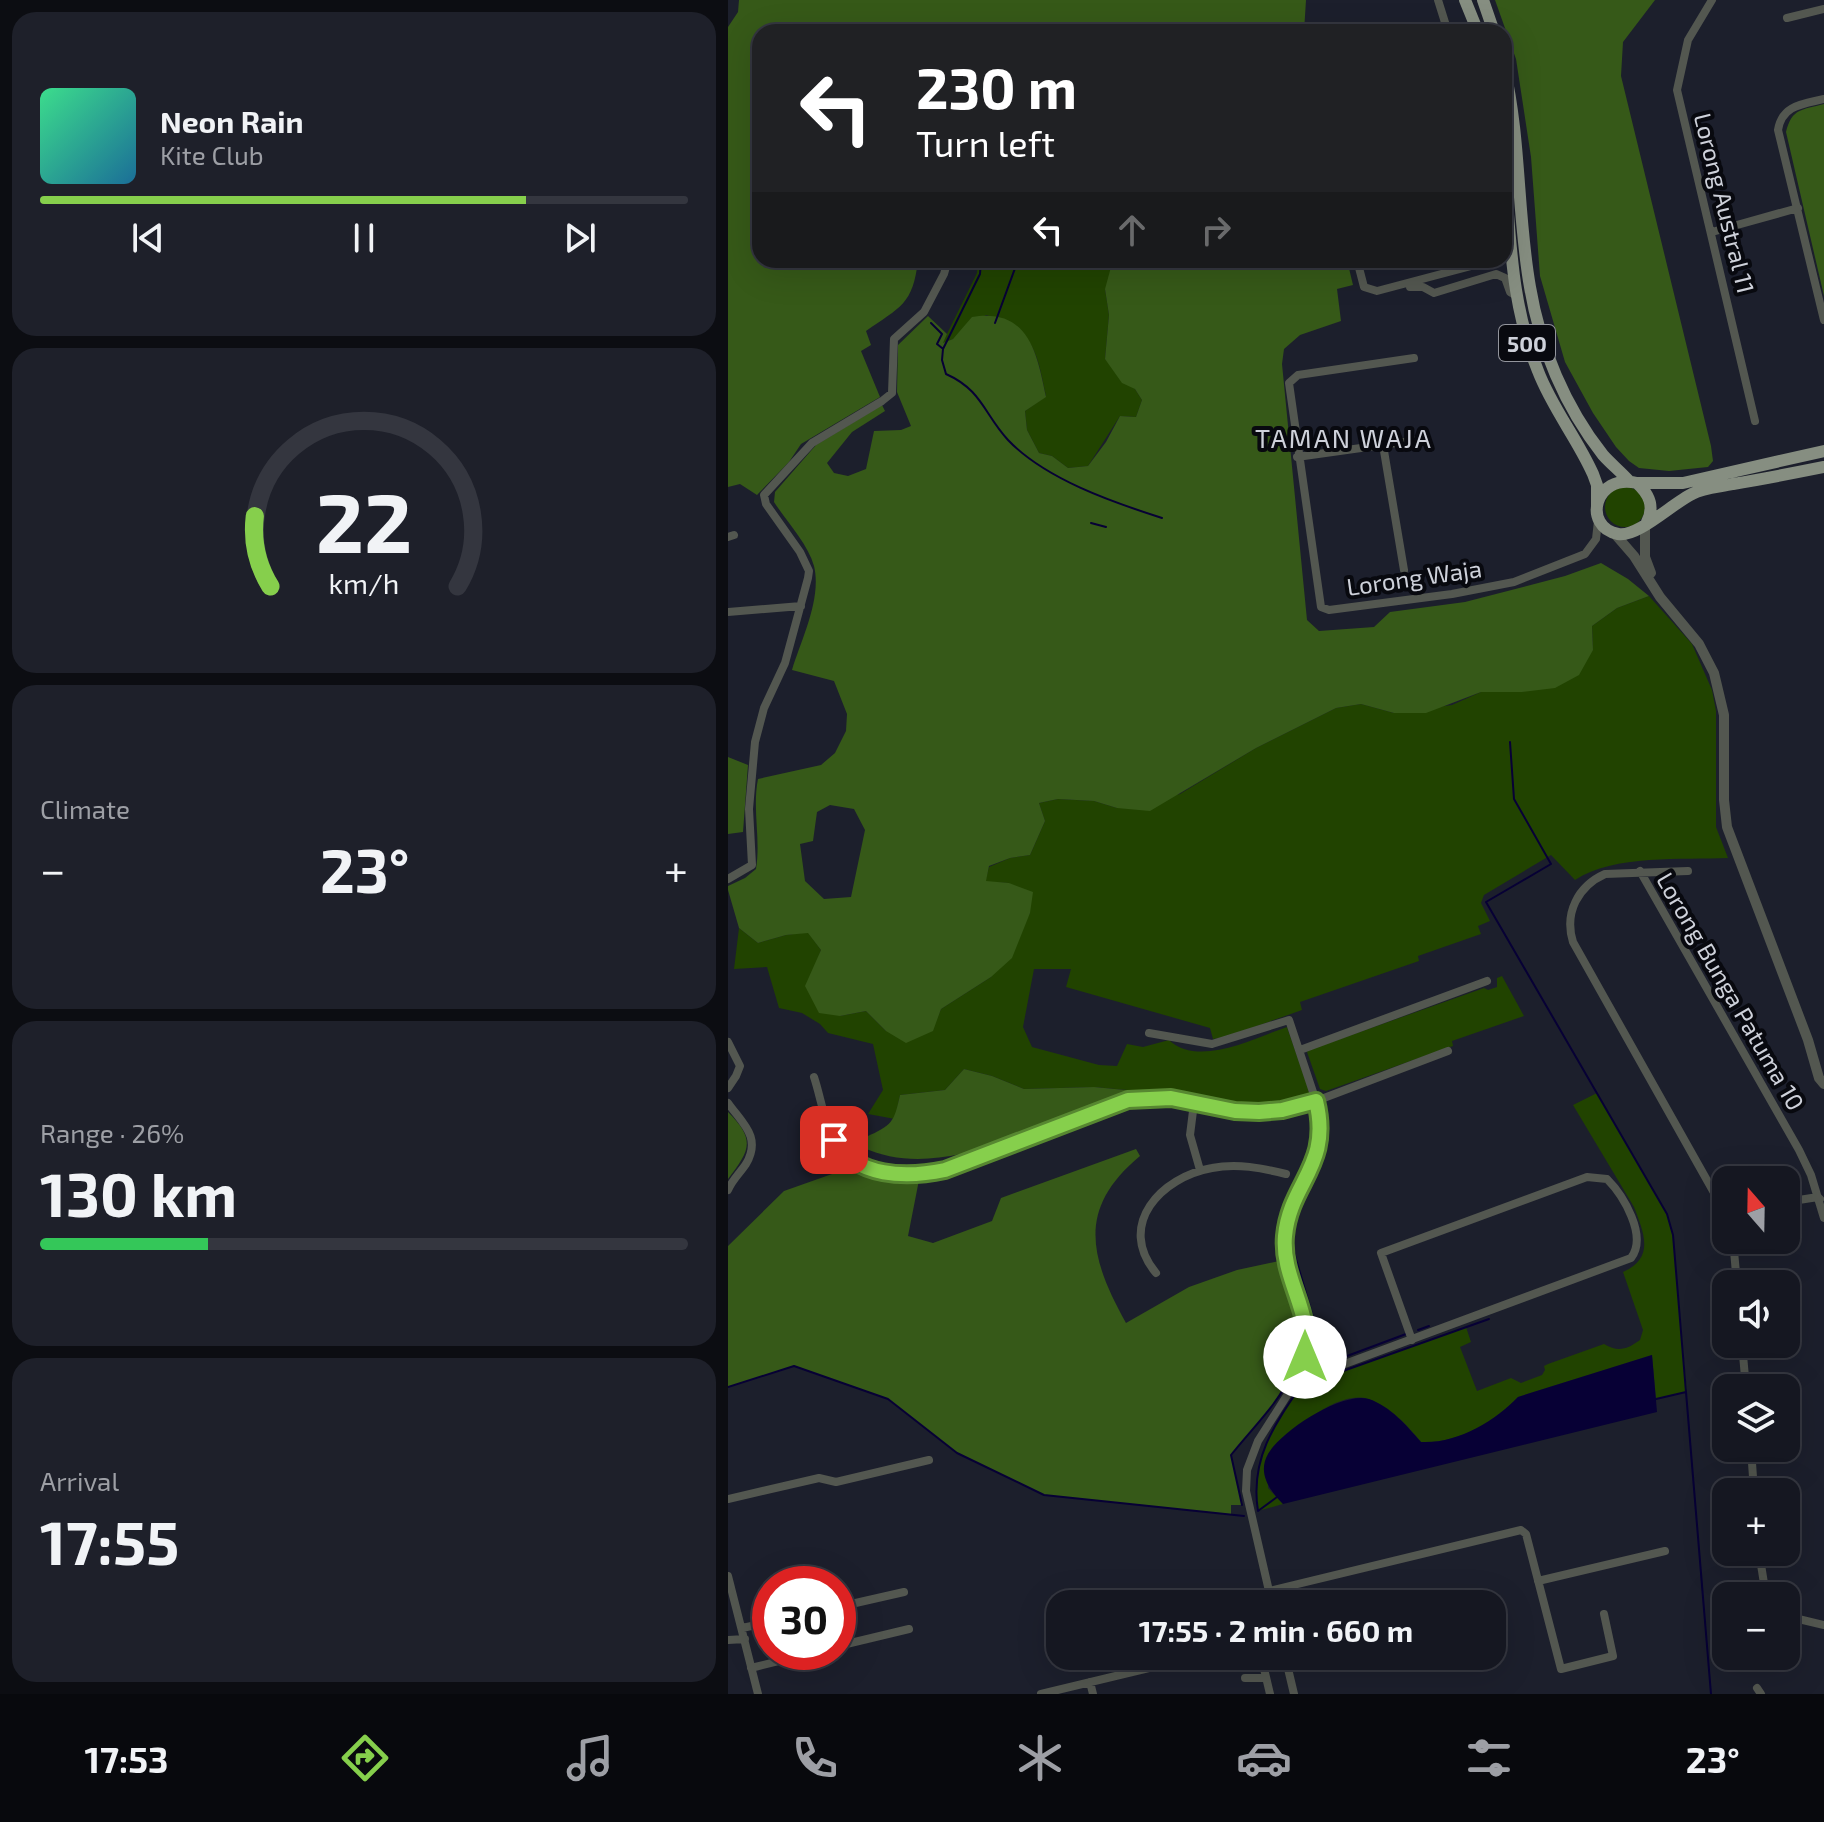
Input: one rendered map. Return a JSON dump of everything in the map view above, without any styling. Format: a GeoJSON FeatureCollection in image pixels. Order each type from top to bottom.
{"type":"FeatureCollection","features":[{"type":"Feature","properties":{"kind":"main road"},"geometry":{"type":"LineString","coordinates":[[1465,0],[1475,24]]}},
{"type":"Feature","properties":{"kind":"main road"},"geometry":{"type":"LineString","coordinates":[[1483,0],[1491,24]]}},
{"type":"Feature","properties":{"kind":"main road","name":"500"},"geometry":{"type":"LineString","coordinates":[[1512,111],[1527,266],[1542,337],[1574,412],[1604,456],[1650,499],[1651,510],[1646,524]]}},
{"type":"Feature","properties":{"kind":"main road","name":"500"},"geometry":{"type":"LineString","coordinates":[[1510,268],[1527,342],[1539,375],[1593,474],[1597,485],[1598,512],[1612,532]]}},
{"type":"Feature","properties":{"kind":"main road"},"geometry":{"type":"LineString","coordinates":[[1598,512],[1600,495],[1618,482],[1683,483],[1824,451]]}},
{"type":"Feature","properties":{"kind":"main road"},"geometry":{"type":"LineString","coordinates":[[1612,532],[1630,534],[1694,492],[1824,467]]}},
{"type":"Feature","properties":{"kind":"street"},"geometry":{"type":"LineString","coordinates":[[1438,0],[1444,24]]}},
{"type":"Feature","properties":{"kind":"street","name":"Lorong Austral 11"},"geometry":{"type":"LineString","coordinates":[[1712,0],[1688,40],[1677,90],[1755,421]]}},
{"type":"Feature","properties":{"kind":"street"},"geometry":{"type":"LineString","coordinates":[[1787,18],[1824,9]]}},
{"type":"Feature","properties":{"kind":"street"},"geometry":{"type":"LineString","coordinates":[[1824,99],[1792,107],[1780,121],[1778,130],[1824,320]]}},
{"type":"Feature","properties":{"kind":"street"},"geometry":{"type":"LineString","coordinates":[[1712,232],[1798,208]]}},
{"type":"Feature","properties":{"kind":"street"},"geometry":{"type":"LineString","coordinates":[[728,879],[752,865],[749,809],[755,742],[764,708],[785,663],[809,571],[800,552],[766,504],[764,495],[812,443],[892,393],[894,339],[924,312],[946,268]]}},
{"type":"Feature","properties":{"kind":"street"},"geometry":{"type":"LineString","coordinates":[[1359,268],[1367,290],[1377,291],[1466,268]]}},
{"type":"Feature","properties":{"kind":"street"},"geometry":{"type":"LineString","coordinates":[[1492,268],[1493,276]]}},
{"type":"Feature","properties":{"kind":"street"},"geometry":{"type":"LineString","coordinates":[[1442,275],[1447,290]]}},
{"type":"Feature","properties":{"kind":"street"},"geometry":{"type":"LineString","coordinates":[[1406,286],[1423,287],[1434,293],[1493,276],[1505,278],[1510,292],[1515,295]]}},
{"type":"Feature","properties":{"kind":"street","name":"Lorong Waja"},"geometry":{"type":"LineString","coordinates":[[1414,358],[1293,377],[1288,386],[1318,598],[1324,609],[1452,594],[1534,575],[1585,554],[1596,539],[1598,512]]}},
{"type":"Feature","properties":{"kind":"street"},"geometry":{"type":"LineString","coordinates":[[1297,457],[1425,439]]}},
{"type":"Feature","properties":{"kind":"street"},"geometry":{"type":"LineString","coordinates":[[1383,445],[1404,570]]}},
{"type":"Feature","properties":{"kind":"street"},"geometry":{"type":"LineString","coordinates":[[1646,524],[1645,557],[1660,597]]}},
{"type":"Feature","properties":{"kind":"street"},"geometry":{"type":"LineString","coordinates":[[1612,532],[1634,556],[1660,597],[1699,644],[1714,673],[1724,715],[1727,827],[1823,1076]]}},
{"type":"Feature","properties":{"kind":"street","name":"Lorong Waja"},"geometry":{"type":"LineString","coordinates":[[1534,575],[1541,576],[1590,558],[1602,539],[1612,532]]}},
{"type":"Feature","properties":{"kind":"street"},"geometry":{"type":"LineString","coordinates":[[728,612],[801,606]]}},
{"type":"Feature","properties":{"kind":"street","name":"Lorong Bunga Patuma 10"},"geometry":{"type":"LineString","coordinates":[[1640,871],[1799,1150],[1821,1200],[1824,1218]]}},
{"type":"Feature","properties":{"kind":"street"},"geometry":{"type":"LineString","coordinates":[[1688,871],[1605,874],[1588,884],[1571,909],[1569,929],[1573,942],[1712,1187]]}},
{"type":"Feature","properties":{"kind":"street"},"geometry":{"type":"LineString","coordinates":[[1300,1050],[1487,981]]}},
{"type":"Feature","properties":{"kind":"street"},"geometry":{"type":"LineString","coordinates":[[1149,1033],[1212,1044],[1289,1020],[1316,1101],[1322,1130],[1318,1150],[1292,1211],[1285,1237],[1289,1272],[1305,1314],[1305,1362],[1258,1441],[1247,1470],[1246,1491],[1269,1590]]}},
{"type":"Feature","properties":{"kind":"street"},"geometry":{"type":"LineString","coordinates":[[728,1042],[740,1066],[728,1088]]}},
{"type":"Feature","properties":{"kind":"street"},"geometry":{"type":"LineString","coordinates":[[814,1077],[830,1131],[842,1151],[863,1166],[903,1174],[925,1174],[945,1170],[1128,1100],[1161,1098],[1235,1111],[1282,1110],[1316,1101],[1448,1051]]}},
{"type":"Feature","properties":{"kind":"street"},"geometry":{"type":"LineString","coordinates":[[728,1103],[747,1124],[752,1143],[745,1164],[728,1190]]}},
{"type":"Feature","properties":{"kind":"street"},"geometry":{"type":"LineString","coordinates":[[1194,1103],[1190,1135],[1200,1170]]}},
{"type":"Feature","properties":{"kind":"street"},"geometry":{"type":"LineString","coordinates":[[1156,1273],[1145,1260],[1139,1230],[1150,1205],[1168,1187],[1200,1170],[1233,1165],[1286,1174]]}},
{"type":"Feature","properties":{"kind":"street"},"geometry":{"type":"LineString","coordinates":[[1305,1362],[1330,1368],[1412,1340],[1631,1258],[1637,1247],[1633,1226],[1622,1198],[1612,1183],[1601,1176],[1580,1179],[1381,1253],[1412,1340]]}},
{"type":"Feature","properties":{"kind":"street"},"geometry":{"type":"LineString","coordinates":[[1800,1201],[1821,1200]]}},
{"type":"Feature","properties":{"kind":"street"},"geometry":{"type":"LineString","coordinates":[[728,1499],[819,1478],[836,1482],[929,1460]]}},
{"type":"Feature","properties":{"kind":"street"},"geometry":{"type":"LineString","coordinates":[[1273,1590],[1518,1530],[1525,1532],[1561,1669],[1614,1655],[1604,1614]]}},
{"type":"Feature","properties":{"kind":"street"},"geometry":{"type":"LineString","coordinates":[[1538,1581],[1665,1551]]}},
{"type":"Feature","properties":{"kind":"street"},"geometry":{"type":"LineString","coordinates":[[728,1576],[758,1694]]}},
{"type":"Feature","properties":{"kind":"street"},"geometry":{"type":"LineString","coordinates":[[856,1603],[904,1592]]}},
{"type":"Feature","properties":{"kind":"street"},"geometry":{"type":"LineString","coordinates":[[1800,1619],[1824,1625]]}},
{"type":"Feature","properties":{"kind":"street"},"geometry":{"type":"LineString","coordinates":[[742,1628],[752,1626]]}},
{"type":"Feature","properties":{"kind":"street"},"geometry":{"type":"LineString","coordinates":[[856,1642],[909,1629]]}},
{"type":"Feature","properties":{"kind":"street"},"geometry":{"type":"LineString","coordinates":[[728,1640],[745,1639]]}},
{"type":"Feature","properties":{"kind":"street"},"geometry":{"type":"LineString","coordinates":[[1041,1694],[1140,1670]]}},
{"type":"Feature","properties":{"kind":"street"},"geometry":{"type":"LineString","coordinates":[[1264,1670],[1270,1694]]}},
{"type":"Feature","properties":{"kind":"street"},"geometry":{"type":"LineString","coordinates":[[1288,1670],[1294,1694]]}},
{"type":"Feature","properties":{"kind":"street"},"geometry":{"type":"LineString","coordinates":[[1245,1678],[1266,1678]]}},
{"type":"Feature","properties":{"kind":"street"},"geometry":{"type":"LineString","coordinates":[[1090,1682],[1093,1694]]}},
{"type":"Feature","properties":{"kind":"green space"},"geometry":{"type":"Polygon","coordinates":[[[739,0],[1306,0],[1304,24],[752,24],[752,268],[917,268],[913,287],[903,303],[866,331],[871,345],[861,351],[880,397],[801,444],[789,462],[757,495],[740,484],[728,487],[728,27],[738,12],[739,0]]]}},
{"type":"Feature","properties":{"kind":"green space"},"geometry":{"type":"Polygon","coordinates":[[[1495,0],[1655,0],[1623,42],[1621,76],[1711,446],[1713,461],[1708,467],[1669,471],[1639,468],[1629,461],[1593,413],[1565,362],[1540,276],[1531,157],[1512,48],[1512,24],[1504,24],[1495,0]]]}},
{"type":"Feature","properties":{"kind":"green space"},"geometry":{"type":"Polygon","coordinates":[[[1824,104],[1824,296],[1786,132],[1795,114],[1824,104]]]}},
{"type":"Feature","properties":{"kind":"green space"},"geometry":{"type":"Polygon","coordinates":[[[977,268],[1136,268],[1105,289],[1109,315],[1105,359],[1142,400],[1136,417],[1120,416],[1088,466],[1068,468],[1052,456],[1039,453],[1027,430],[1025,411],[1046,396],[1036,355],[1024,335],[1002,320],[986,315],[942,344],[977,268]]]}},
{"type":"Feature","properties":{"kind":"green space"},"geometry":{"type":"Polygon","coordinates":[[[1111,268],[1349,268],[1353,285],[1337,289],[1341,321],[1300,335],[1284,349],[1282,364],[1307,620],[1319,631],[1374,627],[1390,612],[1465,602],[1565,576],[1601,563],[1649,596],[1617,608],[1592,626],[1593,650],[1579,675],[1555,688],[1481,692],[1426,713],[1394,713],[1361,704],[1336,708],[1256,748],[1150,811],[1117,808],[1094,801],[1058,799],[1039,803],[1045,821],[1030,855],[989,866],[986,881],[1009,883],[1033,892],[1030,913],[1012,958],[991,977],[941,1009],[933,1031],[906,1043],[886,1031],[866,1011],[840,1016],[819,1013],[805,986],[821,950],[808,933],[758,943],[739,928],[728,890],[728,886],[756,869],[758,779],[821,765],[835,753],[846,731],[847,714],[834,681],[792,670],[813,605],[816,579],[807,550],[774,502],[775,492],[816,445],[882,405],[885,411],[852,432],[827,463],[834,473],[848,476],[866,469],[874,431],[901,430],[911,426],[897,392],[898,345],[928,316],[947,334],[943,343],[953,339],[972,317],[991,316],[1018,327],[1034,350],[1046,397],[1025,411],[1027,430],[1039,453],[1052,456],[1068,468],[1088,466],[1120,416],[1136,417],[1142,400],[1135,389],[1122,383],[1105,359],[1109,315],[1105,289],[1111,268]],[[830,805],[817,812],[813,841],[800,844],[805,881],[824,899],[851,897],[865,830],[854,809],[830,805]]]}},
{"type":"Feature","properties":{"kind":"green space"},"geometry":{"type":"Polygon","coordinates":[[[1625,487],[1639,493],[1645,507],[1639,521],[1625,527],[1611,521],[1605,507],[1611,493],[1625,487]]]}},
{"type":"Feature","properties":{"kind":"green space"},"geometry":{"type":"Polygon","coordinates":[[[1649,596],[1692,644],[1712,690],[1716,711],[1716,827],[1728,858],[1629,862],[1591,872],[1575,880],[1551,855],[1484,895],[1481,903],[1490,921],[1478,926],[1481,934],[1418,956],[1419,961],[1300,1002],[1302,1010],[1226,1037],[1213,1039],[1210,1028],[1066,987],[1071,969],[1034,969],[1023,1027],[1032,1047],[1099,1065],[1117,1066],[1127,1044],[1143,1047],[1169,1040],[1181,1048],[1211,1051],[1287,1027],[1311,1096],[1262,1106],[1220,1104],[1182,1095],[1094,1087],[1024,1089],[964,1069],[945,1090],[900,1095],[895,1119],[868,1114],[883,1090],[873,1044],[828,1033],[802,1013],[779,1008],[767,967],[734,969],[739,928],[758,943],[808,932],[821,950],[815,967],[840,1016],[866,1011],[886,1031],[932,1031],[941,1009],[991,977],[1030,913],[1009,883],[985,882],[989,867],[1010,858],[1030,855],[1045,821],[1039,803],[1058,799],[1094,801],[1117,808],[1180,794],[1256,748],[1336,708],[1361,704],[1394,713],[1452,705],[1481,692],[1522,692],[1593,650],[1592,626],[1617,608],[1649,596]]]}},
{"type":"Feature","properties":{"kind":"green space"},"geometry":{"type":"Polygon","coordinates":[[[728,757],[748,765],[743,832],[728,834],[728,757]]]}},
{"type":"Feature","properties":{"kind":"green space"},"geometry":{"type":"Polygon","coordinates":[[[1502,976],[1524,1016],[1452,1041],[1453,1046],[1326,1091],[1320,1089],[1307,1052],[1309,1050],[1484,988],[1497,987],[1497,978],[1502,976]]]}},
{"type":"Feature","properties":{"kind":"green space"},"geometry":{"type":"Polygon","coordinates":[[[964,1069],[1024,1089],[1094,1087],[1136,1091],[961,1154],[911,1159],[862,1147],[866,1137],[890,1122],[900,1095],[945,1090],[964,1069]]]}},
{"type":"Feature","properties":{"kind":"green space"},"geometry":{"type":"Polygon","coordinates":[[[1597,1093],[1667,1214],[1673,1235],[1687,1392],[1656,1399],[1652,1355],[1518,1397],[1487,1423],[1435,1442],[1421,1442],[1398,1417],[1376,1402],[1356,1398],[1342,1401],[1314,1415],[1268,1454],[1268,1488],[1283,1504],[1258,1511],[1256,1491],[1262,1455],[1278,1421],[1310,1373],[1315,1371],[1329,1376],[1466,1327],[1471,1342],[1460,1347],[1477,1391],[1511,1378],[1521,1383],[1542,1375],[1544,1366],[1548,1364],[1604,1344],[1622,1349],[1640,1340],[1643,1330],[1623,1272],[1640,1260],[1644,1244],[1641,1226],[1634,1207],[1573,1105],[1597,1093]]]}},
{"type":"Feature","properties":{"kind":"green space"},"geometry":{"type":"Polygon","coordinates":[[[728,1112],[743,1130],[747,1145],[728,1179],[728,1112]]]}},
{"type":"Feature","properties":{"kind":"green space"},"geometry":{"type":"Polygon","coordinates":[[[1136,1149],[1140,1156],[1106,1195],[1098,1215],[1096,1235],[1104,1277],[1126,1323],[1189,1287],[1237,1270],[1279,1261],[1298,1320],[1300,1340],[1290,1377],[1269,1410],[1231,1455],[1242,1505],[1231,1505],[1231,1515],[1044,1495],[957,1453],[888,1399],[794,1366],[728,1387],[728,1246],[784,1191],[849,1168],[900,1181],[919,1180],[908,1236],[933,1243],[992,1221],[1001,1198],[1136,1149]]]}},
{"type":"Feature","properties":{"kind":"shaded area"},"geometry":{"type":"Polygon","coordinates":[[[1652,1355],[1657,1412],[1283,1504],[1264,1475],[1268,1454],[1285,1435],[1313,1415],[1344,1401],[1357,1398],[1377,1402],[1398,1417],[1421,1442],[1435,1442],[1461,1435],[1487,1422],[1518,1397],[1652,1355]]]}},
{"type":"Feature","properties":{"kind":"waterway"},"geometry":{"type":"LineString","coordinates":[[980,268],[943,349],[946,374],[968,387],[1008,440],[1023,454],[1080,488],[1162,518]]}},
{"type":"Feature","properties":{"kind":"waterway"},"geometry":{"type":"LineString","coordinates":[[995,323],[1015,268]]}},
{"type":"Feature","properties":{"kind":"waterway"},"geometry":{"type":"LineString","coordinates":[[931,323],[942,334],[937,344],[942,348]]}},
{"type":"Feature","properties":{"kind":"waterway"},"geometry":{"type":"LineString","coordinates":[[1091,523],[1106,527]]}},
{"type":"Feature","properties":{"kind":"waterway"},"geometry":{"type":"LineString","coordinates":[[1510,742],[1514,799],[1551,864],[1486,902],[1667,1214],[1673,1235],[1711,1694]]}},
{"type":"Feature","properties":{"kind":"waterway"},"geometry":{"type":"LineString","coordinates":[[1242,1505],[1231,1455],[1285,1387],[1294,1369],[1298,1349],[1298,1327],[1279,1255],[1280,1225]]}},
{"type":"Feature","properties":{"kind":"waterway"},"geometry":{"type":"LineString","coordinates":[[1293,1249],[1313,1317],[1316,1357],[1339,1359],[1406,1334]]}},
{"type":"Feature","properties":{"kind":"waterway"},"geometry":{"type":"LineString","coordinates":[[1277,1497],[1258,1511],[1256,1491],[1262,1455],[1278,1422],[1310,1373],[1315,1371],[1329,1376],[1489,1319]]}},
{"type":"Feature","properties":{"kind":"waterway"},"geometry":{"type":"LineString","coordinates":[[1418,1330],[1429,1326]]}},
{"type":"Feature","properties":{"kind":"waterway"},"geometry":{"type":"LineString","coordinates":[[728,1387],[794,1366],[888,1399],[957,1453],[1044,1495],[1244,1516]]}},
{"type":"Feature","properties":{"kind":"waterway"},"geometry":{"type":"LineString","coordinates":[[1656,1399],[1686,1392]]}},
{"type":"Feature","properties":{"kind":"district","name":"TAMAN WAJA"},"geometry":{"type":"Point","coordinates":[1344,437]}},
{"type":"Feature","properties":{"kind":"route"},"geometry":{"type":"LineString","coordinates":[[834,1140],[848,1157],[863,1166],[915,1175],[945,1170],[1128,1100],[1171,1098],[1235,1111],[1259,1112],[1316,1101],[1322,1130],[1318,1150],[1292,1211],[1285,1237],[1289,1272],[1305,1314],[1305,1357]]}}]}
